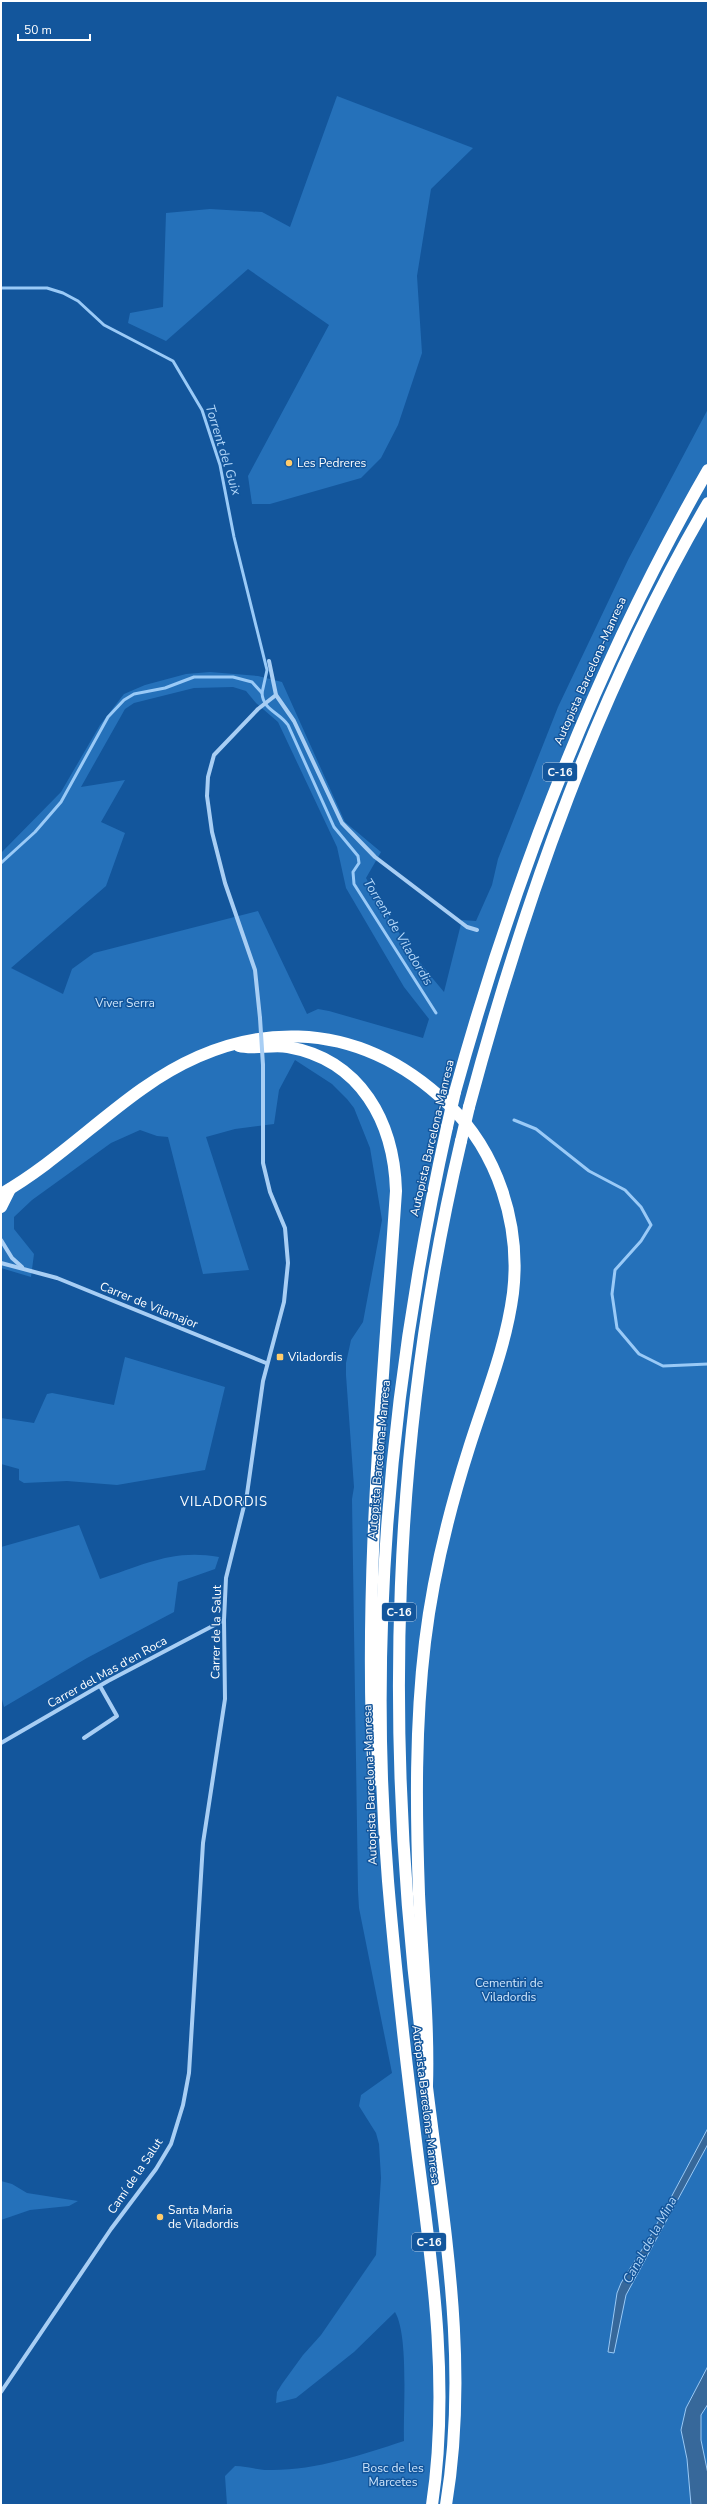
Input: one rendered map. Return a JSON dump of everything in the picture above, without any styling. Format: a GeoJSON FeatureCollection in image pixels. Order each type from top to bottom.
{"type":"FeatureCollection","features":[{"type":"Feature","properties":{"kind":"highway","name":"Autopista Barcelona-Manresa"},"geometry":{"type":"LineString","coordinates":[[432,2505],[437,2472],[441,2380],[434,2278],[397,1980],[382,1789],[381,1622],[386,1528],[407,1336],[424,1236],[455,1092],[495,953],[556,782],[592,698],[639,597],[708,470]]}},
{"type":"Feature","properties":{"kind":"highway","name":"Autopista Barcelona-Manresa"},"geometry":{"type":"LineString","coordinates":[[446,2505],[453,2462],[457,2366],[450,2259],[427,2086],[404,1879],[399,1788],[398,1623],[404,1520],[417,1386],[439,1246],[469,1107],[493,1019],[521,928],[574,784],[608,701],[655,602],[708,503]]}},
{"type":"Feature","properties":{"kind":"highway"},"geometry":{"type":"LineString","coordinates":[[1,1207],[6,1192],[33,1174],[156,1080],[196,1058],[234,1045],[242,1040],[256,1038],[305,1036],[329,1040],[369,1052],[413,1074],[433,1089],[459,1115],[477,1139],[500,1184],[511,1227],[514,1270],[509,1316],[498,1362],[446,1528],[431,1598],[425,1641],[419,1718],[417,1798],[419,1893],[429,2040],[427,2086]]}},
{"type":"Feature","properties":{"kind":"highway"},"geometry":{"type":"LineString","coordinates":[[234,1045],[288,1047],[305,1051],[334,1065],[354,1082],[375,1107],[387,1132],[392,1147],[396,1190],[372,1548],[370,1637],[376,1821],[381,1879],[397,1980]]}},
{"type":"Feature","properties":{"kind":"street"},"geometry":{"type":"LineString","coordinates":[[269,661],[276,695],[294,721],[342,823],[375,857],[461,923],[477,930]]}},
{"type":"Feature","properties":{"kind":"street","name":"Carrer de la Salut"},"geometry":{"type":"LineString","coordinates":[[203,1843],[225,1699],[224,1620],[226,1578],[247,1494],[266,1363],[284,1302],[288,1263],[285,1228],[270,1192],[263,1163],[263,1065],[255,970],[225,883],[212,832],[207,796],[208,777],[214,755],[268,699],[276,695]]}},
{"type":"Feature","properties":{"kind":"street"},"geometry":{"type":"LineString","coordinates":[[1,1240],[12,1258],[24,1268]]}},
{"type":"Feature","properties":{"kind":"street","name":"Carrer de Vilamajor"},"geometry":{"type":"LineString","coordinates":[[1,1263],[57,1278],[266,1363]]}},
{"type":"Feature","properties":{"kind":"street","name":"Carrer del Mas d'en Roca"},"geometry":{"type":"LineString","coordinates":[[1,1743],[100,1686],[224,1620]]}},
{"type":"Feature","properties":{"kind":"street"},"geometry":{"type":"LineString","coordinates":[[84,1738],[117,1716],[100,1686]]}},
{"type":"Feature","properties":{"kind":"street","name":"Camí de la Salut"},"geometry":{"type":"LineString","coordinates":[[1,2392],[111,2229],[156,2169],[171,2144],[177,2128],[189,2073],[194,1965],[203,1843]]}},
{"type":"Feature","properties":{"kind":"green space"},"geometry":{"type":"Polygon","coordinates":[[[337,96],[473,148],[431,189],[417,276],[422,353],[398,425],[381,458],[361,478],[270,504],[252,504],[248,476],[329,325],[248,269],[166,341],[128,323],[130,313],[163,307],[166,213],[210,209],[262,212],[290,227],[337,96]]]}},
{"type":"Feature","properties":{"kind":"green space"},"geometry":{"type":"Polygon","coordinates":[[[708,409],[708,2128],[651,2235],[621,2283],[617,2293],[608,2351],[614,2352],[622,2307],[630,2285],[708,2144],[708,2366],[686,2408],[681,2430],[687,2459],[691,2505],[227,2505],[225,2476],[235,2466],[268,2470],[303,2468],[371,2452],[404,2441],[404,2355],[399,2323],[395,2312],[354,2352],[296,2398],[276,2403],[277,2392],[282,2384],[303,2355],[321,2335],[376,2255],[381,2178],[379,2144],[376,2133],[359,2106],[361,2095],[392,2073],[359,1908],[352,1499],[354,1487],[346,1363],[351,1340],[363,1322],[382,1220],[370,1148],[354,1108],[332,1084],[295,1060],[279,1090],[274,1124],[235,1129],[206,1137],[249,1270],[203,1274],[168,1137],[157,1136],[140,1130],[111,1143],[32,1200],[14,1217],[14,1229],[34,1254],[31,1277],[1,1268],[1,853],[61,792],[100,725],[124,694],[145,685],[186,674],[210,672],[258,676],[282,682],[345,822],[381,852],[366,878],[402,937],[444,992],[462,920],[476,921],[492,885],[498,859],[558,707],[628,560],[708,409]],[[233,687],[194,688],[134,703],[125,709],[81,787],[125,780],[101,822],[125,833],[106,886],[11,968],[63,994],[72,969],[94,953],[258,911],[307,1014],[318,1009],[329,1011],[423,1038],[429,1019],[404,987],[346,888],[337,847],[278,722],[256,703],[246,691],[233,687]]]}},
{"type":"Feature","properties":{"kind":"green space"},"geometry":{"type":"Polygon","coordinates":[[[125,1357],[225,1387],[205,1470],[117,1485],[67,1481],[24,1483],[19,1480],[19,1469],[1,1464],[1,1418],[34,1423],[47,1394],[52,1393],[114,1405],[125,1357]]]}},
{"type":"Feature","properties":{"kind":"green space"},"geometry":{"type":"Polygon","coordinates":[[[79,1525],[100,1579],[158,1560],[172,1557],[202,1555],[219,1557],[215,1569],[178,1582],[174,1612],[87,1658],[4,1707],[1,1696],[1,1547],[79,1525]]]}},
{"type":"Feature","properties":{"kind":"green space"},"geometry":{"type":"Polygon","coordinates":[[[1,2181],[12,2184],[27,2193],[78,2201],[69,2206],[30,2210],[1,2220],[1,2181]]]}},
{"type":"Feature","properties":{"kind":"green space"},"geometry":{"type":"Polygon","coordinates":[[[708,2404],[708,2474],[701,2440],[701,2415],[708,2404]]]}},
{"type":"Feature","properties":{"kind":"water","name":"Canal de la Mina"},"geometry":{"type":"Polygon","coordinates":[[[708,2128],[708,2144],[626,2295],[614,2353],[608,2352],[617,2293],[621,2283],[651,2235],[708,2128]]]}},
{"type":"Feature","properties":{"kind":"water"},"geometry":{"type":"Polygon","coordinates":[[[708,2366],[708,2404],[701,2415],[701,2440],[708,2474],[708,2505],[691,2505],[687,2459],[681,2430],[686,2408],[708,2366]]]}},
{"type":"Feature","properties":{"kind":"waterway","name":"Torrent del Guix"},"geometry":{"type":"LineString","coordinates":[[1,288],[47,288],[63,293],[78,301],[104,325],[173,361],[202,410],[220,465],[234,537],[267,670],[262,693]]}},
{"type":"Feature","properties":{"kind":"waterway","name":"Torrent de Viladordis"},"geometry":{"type":"LineString","coordinates":[[1,863],[35,832],[61,802],[108,717],[124,700],[134,694],[165,688],[194,677],[233,677],[252,682],[262,693],[263,699],[268,707],[288,725],[334,827],[358,856],[359,863],[353,872],[354,884],[436,1013]]}},
{"type":"Feature","properties":{"kind":"waterway","name":"Torrent de Viladordis"},"geometry":{"type":"LineString","coordinates":[[514,1120],[536,1129],[589,1171],[625,1190],[641,1207],[651,1225],[641,1241],[615,1270],[612,1294],[617,1328],[639,1354],[663,1366],[708,1364]]}},
{"type":"Feature","properties":{"kind":"place","name":"Les Pedreres"},"geometry":{"type":"Point","coordinates":[289,463]}},
{"type":"Feature","properties":{"kind":"place","name":"Viladordis"},"geometry":{"type":"Point","coordinates":[280,1357]}},
{"type":"Feature","properties":{"kind":"place","name":"Santa Maria de Viladordis"},"geometry":{"type":"Point","coordinates":[160,2217]}},
{"type":"Feature","properties":{"kind":"district","name":"VILADORDIS"},"geometry":{"type":"Point","coordinates":[224,1502]}},
{"type":"Feature","properties":{"kind":"park label","name":"Viver Serra"},"geometry":{"type":"Point","coordinates":[125,1003]}},
{"type":"Feature","properties":{"kind":"park label","name":"Cementiri de Viladordis"},"geometry":{"type":"Point","coordinates":[509,1990]}},
{"type":"Feature","properties":{"kind":"park label","name":"Bosc de les Marcetes"},"geometry":{"type":"Point","coordinates":[393,2475]}}]}
